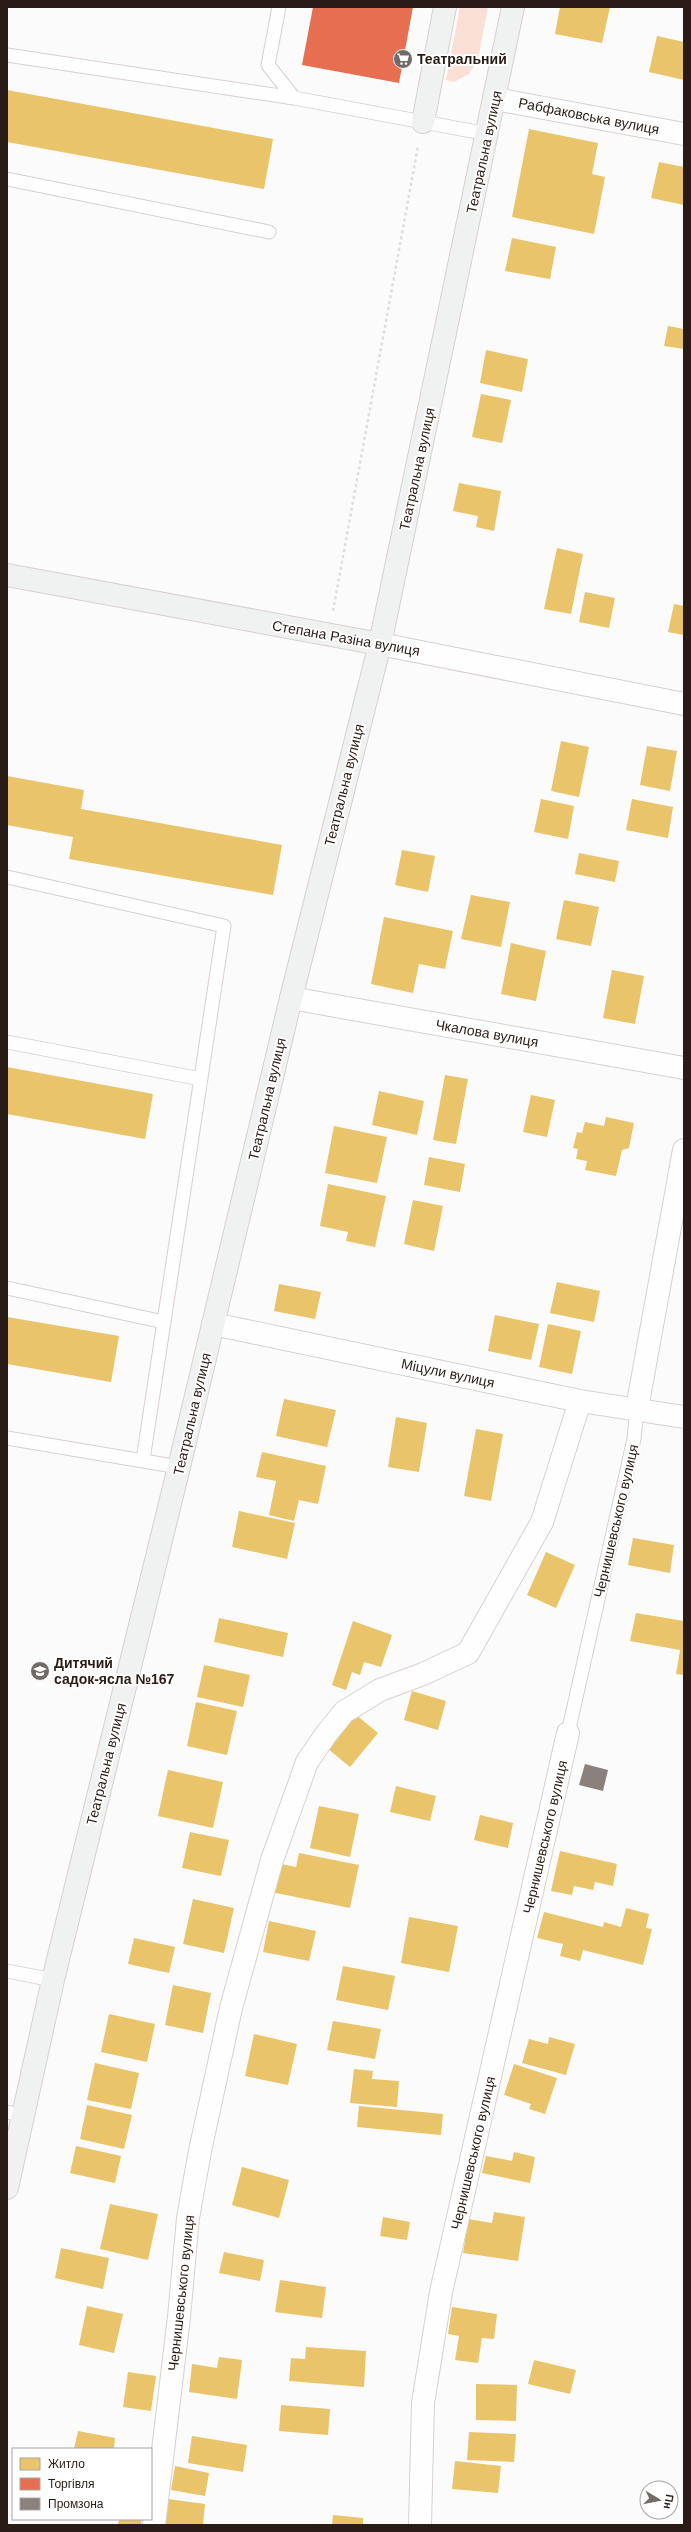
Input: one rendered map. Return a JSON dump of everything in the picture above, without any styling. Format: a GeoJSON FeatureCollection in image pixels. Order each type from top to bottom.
{"type":"FeatureCollection","features":[{"type":"Feature","properties":{"kind":"street"},"geometry":{"type":"LineString","coordinates":[[423,122],[445,7]]}},
{"type":"Feature","properties":{"kind":"street","name":"Театральна вулиця"},"geometry":{"type":"LineString","coordinates":[[7,2188],[16,2114],[53,1980],[179,1467],[290,998],[380,644],[488,134],[513,7]]}},
{"type":"Feature","properties":{"kind":"street","name":"Рабфаковська вулиця"},"geometry":{"type":"LineString","coordinates":[[495,98],[684,134]]}},
{"type":"Feature","properties":{"kind":"street","name":"Степана Разіна вулиця"},"geometry":{"type":"LineString","coordinates":[[7,575],[380,644],[684,704]]}},
{"type":"Feature","properties":{"kind":"street","name":"Чкалова вулиця"},"geometry":{"type":"LineString","coordinates":[[290,998],[684,1068]]}},
{"type":"Feature","properties":{"kind":"street","name":"Чернишевського вулиця"},"geometry":{"type":"LineString","coordinates":[[637,1408],[684,1150]]}},
{"type":"Feature","properties":{"kind":"street","name":"Міцули вулиця"},"geometry":{"type":"LineString","coordinates":[[213,1324],[580,1400],[637,1408],[684,1417]]}},
{"type":"Feature","properties":{"kind":"street","name":"Чернишевського вулиця"},"geometry":{"type":"LineString","coordinates":[[154,2525],[180,2317],[188,2218],[200,2151],[231,2008],[268,1875],[307,1762],[327,1732],[344,1712],[380,1690],[468,1653],[542,1522],[580,1400]]}},
{"type":"Feature","properties":{"kind":"street","name":"Чернишевського вулиця"},"geometry":{"type":"LineString","coordinates":[[420,2525],[423,2403],[441,2292],[568,1733]]}},
{"type":"Feature","properties":{"kind":"lane"},"geometry":{"type":"LineString","coordinates":[[279,7],[268,65],[294,98]]}},
{"type":"Feature","properties":{"kind":"lane"},"geometry":{"type":"LineString","coordinates":[[7,55],[294,98],[488,134]]}},
{"type":"Feature","properties":{"kind":"lane"},"geometry":{"type":"LineString","coordinates":[[7,179],[269,232]]}},
{"type":"Feature","properties":{"kind":"lane"},"geometry":{"type":"LineString","coordinates":[[7,877],[224,926],[142,1460]]}},
{"type":"Feature","properties":{"kind":"lane"},"geometry":{"type":"LineString","coordinates":[[7,1042],[201,1079]]}},
{"type":"Feature","properties":{"kind":"lane"},"geometry":{"type":"LineString","coordinates":[[7,1288],[164,1322]]}},
{"type":"Feature","properties":{"kind":"lane","name":"Чернишевського вулиця"},"geometry":{"type":"LineString","coordinates":[[568,1733],[634,1439],[637,1408]]}},
{"type":"Feature","properties":{"kind":"lane"},"geometry":{"type":"LineString","coordinates":[[7,1438],[179,1467]]}},
{"type":"Feature","properties":{"kind":"lane"},"geometry":{"type":"LineString","coordinates":[[7,1971],[53,1980]]}},
{"type":"Feature","properties":{"kind":"path"},"geometry":{"type":"LineString","coordinates":[[328,635],[423,122]]}},
{"type":"Feature","properties":{"kind":"shaded area"},"geometry":{"type":"Polygon","coordinates":[[[460,7],[488,7],[478,59],[469,74],[454,82],[446,80],[460,7]]]}},
{"type":"Feature","properties":{"kind":"building: Житло"},"geometry":{"type":"Polygon","coordinates":[[[560,7],[610,7],[602,43],[555,34],[560,7]]]}},
{"type":"Feature","properties":{"kind":"building: Житло"},"geometry":{"type":"Polygon","coordinates":[[[657,36],[684,42],[684,80],[649,72],[657,36]]]}},
{"type":"Feature","properties":{"kind":"building: Житло"},"geometry":{"type":"Polygon","coordinates":[[[7,90],[273,139],[264,189],[7,142],[7,90]]]}},
{"type":"Feature","properties":{"kind":"building: Житло"},"geometry":{"type":"Polygon","coordinates":[[[529,129],[598,143],[592,174],[605,177],[594,234],[512,217],[529,129]]]}},
{"type":"Feature","properties":{"kind":"building: Житло"},"geometry":{"type":"Polygon","coordinates":[[[659,162],[684,167],[684,205],[651,198],[659,162]]]}},
{"type":"Feature","properties":{"kind":"building: Житло"},"geometry":{"type":"Polygon","coordinates":[[[512,238],[556,247],[550,279],[505,271],[512,238]]]}},
{"type":"Feature","properties":{"kind":"building: Житло"},"geometry":{"type":"Polygon","coordinates":[[[668,326],[684,329],[684,349],[664,346],[668,326]]]}},
{"type":"Feature","properties":{"kind":"building: Житло"},"geometry":{"type":"Polygon","coordinates":[[[486,350],[528,359],[522,392],[480,383],[486,350]]]}},
{"type":"Feature","properties":{"kind":"building: Житло"},"geometry":{"type":"Polygon","coordinates":[[[481,394],[511,400],[502,443],[472,437],[481,394]]]}},
{"type":"Feature","properties":{"kind":"building: Житло"},"geometry":{"type":"Polygon","coordinates":[[[459,483],[501,491],[494,531],[476,527],[478,516],[453,511],[459,483]]]}},
{"type":"Feature","properties":{"kind":"building: Житло"},"geometry":{"type":"Polygon","coordinates":[[[557,548],[583,554],[571,614],[544,609],[557,548]]]}},
{"type":"Feature","properties":{"kind":"building: Житло"},"geometry":{"type":"Polygon","coordinates":[[[585,592],[615,598],[609,628],[579,622],[585,592]]]}},
{"type":"Feature","properties":{"kind":"building: Житло"},"geometry":{"type":"Polygon","coordinates":[[[674,604],[684,606],[684,635],[668,632],[674,604]]]}},
{"type":"Feature","properties":{"kind":"building: Житло"},"geometry":{"type":"Polygon","coordinates":[[[561,741],[589,747],[579,797],[551,791],[561,741]]]}},
{"type":"Feature","properties":{"kind":"building: Житло"},"geometry":{"type":"Polygon","coordinates":[[[647,746],[677,751],[670,791],[640,785],[647,746]]]}},
{"type":"Feature","properties":{"kind":"building: Житло"},"geometry":{"type":"Polygon","coordinates":[[[7,776],[84,790],[81,809],[282,845],[273,895],[69,859],[73,837],[7,825],[7,776]]]}},
{"type":"Feature","properties":{"kind":"building: Житло"},"geometry":{"type":"Polygon","coordinates":[[[541,799],[574,806],[568,839],[534,832],[541,799]]]}},
{"type":"Feature","properties":{"kind":"building: Житло"},"geometry":{"type":"Polygon","coordinates":[[[632,799],[673,807],[668,838],[626,830],[632,799]]]}},
{"type":"Feature","properties":{"kind":"building: Житло"},"geometry":{"type":"Polygon","coordinates":[[[402,850],[435,856],[428,892],[395,885],[402,850]]]}},
{"type":"Feature","properties":{"kind":"building: Житло"},"geometry":{"type":"Polygon","coordinates":[[[579,853],[619,861],[615,882],[575,874],[579,853]]]}},
{"type":"Feature","properties":{"kind":"building: Житло"},"geometry":{"type":"Polygon","coordinates":[[[471,895],[510,902],[501,947],[461,939],[471,895]]]}},
{"type":"Feature","properties":{"kind":"building: Житло"},"geometry":{"type":"Polygon","coordinates":[[[564,900],[599,907],[591,946],[556,939],[564,900]]]}},
{"type":"Feature","properties":{"kind":"building: Житло"},"geometry":{"type":"Polygon","coordinates":[[[384,917],[453,931],[445,969],[419,964],[413,993],[371,984],[384,917]]]}},
{"type":"Feature","properties":{"kind":"building: Житло"},"geometry":{"type":"Polygon","coordinates":[[[511,943],[546,951],[536,1001],[501,994],[511,943]]]}},
{"type":"Feature","properties":{"kind":"building: Житло"},"geometry":{"type":"Polygon","coordinates":[[[612,970],[644,976],[635,1024],[603,1018],[612,970]]]}},
{"type":"Feature","properties":{"kind":"building: Житло"},"geometry":{"type":"Polygon","coordinates":[[[7,1067],[153,1094],[145,1139],[7,1114],[7,1067]]]}},
{"type":"Feature","properties":{"kind":"building: Житло"},"geometry":{"type":"Polygon","coordinates":[[[445,1075],[468,1079],[456,1144],[433,1140],[445,1075]]]}},
{"type":"Feature","properties":{"kind":"building: Житло"},"geometry":{"type":"Polygon","coordinates":[[[379,1091],[424,1101],[417,1135],[372,1125],[379,1091]]]}},
{"type":"Feature","properties":{"kind":"building: Житло"},"geometry":{"type":"Polygon","coordinates":[[[531,1095],[555,1100],[547,1137],[523,1132],[531,1095]]]}},
{"type":"Feature","properties":{"kind":"building: Житло"},"geometry":{"type":"Polygon","coordinates":[[[606,1117],[634,1123],[629,1148],[622,1150],[616,1176],[585,1170],[587,1161],[576,1159],[578,1149],[573,1148],[577,1132],[582,1133],[585,1122],[604,1126],[606,1117]]]}},
{"type":"Feature","properties":{"kind":"building: Житло"},"geometry":{"type":"Polygon","coordinates":[[[334,1126],[387,1137],[377,1183],[325,1173],[334,1126]]]}},
{"type":"Feature","properties":{"kind":"building: Житло"},"geometry":{"type":"Polygon","coordinates":[[[429,1157],[465,1164],[460,1192],[424,1185],[429,1157]]]}},
{"type":"Feature","properties":{"kind":"building: Житло"},"geometry":{"type":"Polygon","coordinates":[[[328,1184],[386,1196],[375,1247],[346,1241],[348,1232],[320,1226],[328,1184]]]}},
{"type":"Feature","properties":{"kind":"building: Житло"},"geometry":{"type":"Polygon","coordinates":[[[413,1200],[443,1206],[434,1251],[404,1244],[413,1200]]]}},
{"type":"Feature","properties":{"kind":"building: Житло"},"geometry":{"type":"Polygon","coordinates":[[[557,1282],[600,1291],[594,1322],[550,1313],[557,1282]]]}},
{"type":"Feature","properties":{"kind":"building: Житло"},"geometry":{"type":"Polygon","coordinates":[[[279,1284],[321,1292],[315,1319],[274,1311],[279,1284]]]}},
{"type":"Feature","properties":{"kind":"building: Житло"},"geometry":{"type":"Polygon","coordinates":[[[495,1315],[539,1324],[531,1360],[488,1351],[495,1315]]]}},
{"type":"Feature","properties":{"kind":"building: Житло"},"geometry":{"type":"Polygon","coordinates":[[[7,1317],[119,1336],[111,1382],[7,1364],[7,1317]]]}},
{"type":"Feature","properties":{"kind":"building: Житло"},"geometry":{"type":"Polygon","coordinates":[[[548,1324],[581,1331],[572,1374],[539,1367],[548,1324]]]}},
{"type":"Feature","properties":{"kind":"building: Житло"},"geometry":{"type":"Polygon","coordinates":[[[284,1399],[336,1410],[327,1447],[276,1436],[284,1399]]]}},
{"type":"Feature","properties":{"kind":"building: Житло"},"geometry":{"type":"Polygon","coordinates":[[[396,1417],[427,1423],[419,1472],[388,1467],[396,1417]]]}},
{"type":"Feature","properties":{"kind":"building: Житло"},"geometry":{"type":"Polygon","coordinates":[[[476,1429],[503,1434],[491,1501],[464,1496],[476,1429]]]}},
{"type":"Feature","properties":{"kind":"building: Житло"},"geometry":{"type":"Polygon","coordinates":[[[262,1452],[326,1466],[318,1504],[299,1500],[294,1521],[269,1515],[276,1481],[256,1477],[262,1452]]]}},
{"type":"Feature","properties":{"kind":"building: Житло"},"geometry":{"type":"Polygon","coordinates":[[[239,1511],[295,1523],[287,1559],[232,1547],[239,1511]]]}},
{"type":"Feature","properties":{"kind":"building: Житло"},"geometry":{"type":"Polygon","coordinates":[[[633,1538],[674,1545],[670,1573],[628,1565],[633,1538]]]}},
{"type":"Feature","properties":{"kind":"building: Житло"},"geometry":{"type":"Polygon","coordinates":[[[546,1552],[575,1565],[556,1608],[527,1595],[546,1552]]]}},
{"type":"Feature","properties":{"kind":"building: Житло"},"geometry":{"type":"Polygon","coordinates":[[[636,1613],[684,1621],[684,1675],[676,1674],[680,1650],[630,1641],[636,1613]]]}},
{"type":"Feature","properties":{"kind":"building: Житло"},"geometry":{"type":"Polygon","coordinates":[[[219,1618],[288,1633],[283,1657],[214,1642],[219,1618]]]}},
{"type":"Feature","properties":{"kind":"building: Житло"},"geometry":{"type":"Polygon","coordinates":[[[353,1621],[392,1635],[381,1667],[364,1662],[360,1675],[352,1672],[346,1690],[332,1685],[353,1621]]]}},
{"type":"Feature","properties":{"kind":"building: Житло"},"geometry":{"type":"Polygon","coordinates":[[[204,1665],[250,1675],[243,1707],[197,1697],[204,1665]]]}},
{"type":"Feature","properties":{"kind":"building: Житло"},"geometry":{"type":"Polygon","coordinates":[[[412,1691],[446,1701],[438,1730],[404,1720],[412,1691]]]}},
{"type":"Feature","properties":{"kind":"building: Житло"},"geometry":{"type":"Polygon","coordinates":[[[196,1702],[237,1711],[227,1755],[187,1746],[196,1702]]]}},
{"type":"Feature","properties":{"kind":"building: Житло"},"geometry":{"type":"Polygon","coordinates":[[[355,1714],[378,1733],[350,1767],[327,1748],[355,1714]]]}},
{"type":"Feature","properties":{"kind":"building: Житло"},"geometry":{"type":"Polygon","coordinates":[[[168,1770],[223,1782],[213,1828],[158,1816],[168,1770]]]}},
{"type":"Feature","properties":{"kind":"building: Житло"},"geometry":{"type":"Polygon","coordinates":[[[396,1786],[436,1796],[430,1821],[390,1812],[396,1786]]]}},
{"type":"Feature","properties":{"kind":"building: Житло"},"geometry":{"type":"Polygon","coordinates":[[[319,1806],[359,1814],[350,1857],[310,1848],[319,1806]]]}},
{"type":"Feature","properties":{"kind":"building: Житло"},"geometry":{"type":"Polygon","coordinates":[[[480,1815],[513,1823],[508,1848],[474,1840],[480,1815]]]}},
{"type":"Feature","properties":{"kind":"building: Житло"},"geometry":{"type":"Polygon","coordinates":[[[190,1832],[229,1840],[221,1876],[182,1868],[190,1832]]]}},
{"type":"Feature","properties":{"kind":"building: Житло"},"geometry":{"type":"Polygon","coordinates":[[[560,1851],[617,1864],[613,1886],[595,1882],[593,1890],[574,1886],[572,1895],[551,1891],[560,1851]]]}},
{"type":"Feature","properties":{"kind":"building: Житло"},"geometry":{"type":"Polygon","coordinates":[[[299,1853],[359,1865],[350,1908],[271,1892],[277,1863],[296,1867],[299,1853]]]}},
{"type":"Feature","properties":{"kind":"building: Житло"},"geometry":{"type":"Polygon","coordinates":[[[193,1899],[234,1908],[224,1953],[183,1944],[193,1899]]]}},
{"type":"Feature","properties":{"kind":"building: Житло"},"geometry":{"type":"Polygon","coordinates":[[[626,1908],[649,1914],[646,1928],[652,1929],[643,1965],[583,1950],[580,1961],[560,1956],[563,1944],[537,1938],[544,1912],[603,1927],[604,1922],[621,1927],[626,1908]]]}},
{"type":"Feature","properties":{"kind":"building: Житло"},"geometry":{"type":"Polygon","coordinates":[[[409,1917],[458,1926],[449,1972],[401,1963],[409,1917]]]}},
{"type":"Feature","properties":{"kind":"building: Житло"},"geometry":{"type":"Polygon","coordinates":[[[269,1921],[316,1931],[309,1961],[263,1952],[269,1921]]]}},
{"type":"Feature","properties":{"kind":"building: Житло"},"geometry":{"type":"Polygon","coordinates":[[[134,1938],[175,1947],[169,1973],[128,1964],[134,1938]]]}},
{"type":"Feature","properties":{"kind":"building: Житло"},"geometry":{"type":"Polygon","coordinates":[[[343,1966],[395,1976],[388,2010],[336,2000],[343,1966]]]}},
{"type":"Feature","properties":{"kind":"building: Житло"},"geometry":{"type":"Polygon","coordinates":[[[173,1985],[211,1993],[203,2033],[165,2025],[173,1985]]]}},
{"type":"Feature","properties":{"kind":"building: Житло"},"geometry":{"type":"Polygon","coordinates":[[[109,2014],[155,2024],[147,2062],[101,2052],[109,2014]]]}},
{"type":"Feature","properties":{"kind":"building: Житло"},"geometry":{"type":"Polygon","coordinates":[[[333,2021],[381,2029],[375,2059],[327,2050],[333,2021]]]}},
{"type":"Feature","properties":{"kind":"building: Житло"},"geometry":{"type":"Polygon","coordinates":[[[254,2034],[297,2044],[288,2085],[245,2076],[254,2034]]]}},
{"type":"Feature","properties":{"kind":"building: Житло"},"geometry":{"type":"Polygon","coordinates":[[[549,2037],[575,2044],[566,2075],[522,2063],[529,2039],[548,2044],[549,2037]]]}},
{"type":"Feature","properties":{"kind":"building: Житло"},"geometry":{"type":"Polygon","coordinates":[[[95,2063],[139,2073],[131,2109],[87,2100],[95,2063]]]}},
{"type":"Feature","properties":{"kind":"building: Житло"},"geometry":{"type":"Polygon","coordinates":[[[514,2064],[557,2078],[545,2114],[529,2109],[531,2104],[504,2095],[514,2064]]]}},
{"type":"Feature","properties":{"kind":"building: Житло"},"geometry":{"type":"Polygon","coordinates":[[[354,2069],[373,2071],[372,2079],[399,2081],[397,2107],[350,2103],[354,2069]]]}},
{"type":"Feature","properties":{"kind":"building: Житло"},"geometry":{"type":"Polygon","coordinates":[[[87,2105],[132,2115],[124,2149],[80,2139],[87,2105]]]}},
{"type":"Feature","properties":{"kind":"building: Житло"},"geometry":{"type":"Polygon","coordinates":[[[359,2106],[443,2114],[441,2135],[357,2127],[359,2106]]]}},
{"type":"Feature","properties":{"kind":"building: Житло"},"geometry":{"type":"Polygon","coordinates":[[[76,2146],[121,2156],[115,2183],[70,2173],[76,2146]]]}},
{"type":"Feature","properties":{"kind":"building: Житло"},"geometry":{"type":"Polygon","coordinates":[[[514,2152],[535,2157],[530,2183],[482,2173],[486,2156],[512,2161],[514,2152]]]}},
{"type":"Feature","properties":{"kind":"building: Житло"},"geometry":{"type":"Polygon","coordinates":[[[242,2167],[289,2180],[279,2218],[232,2205],[242,2167]]]}},
{"type":"Feature","properties":{"kind":"building: Житло"},"geometry":{"type":"Polygon","coordinates":[[[110,2204],[158,2214],[148,2260],[100,2249],[110,2204]]]}},
{"type":"Feature","properties":{"kind":"building: Житло"},"geometry":{"type":"Polygon","coordinates":[[[494,2212],[525,2217],[518,2261],[463,2253],[468,2219],[492,2223],[494,2212]]]}},
{"type":"Feature","properties":{"kind":"building: Житло"},"geometry":{"type":"Polygon","coordinates":[[[383,2217],[410,2222],[407,2240],[380,2236],[383,2217]]]}},
{"type":"Feature","properties":{"kind":"building: Житло"},"geometry":{"type":"Polygon","coordinates":[[[61,2248],[109,2258],[103,2289],[55,2278],[61,2248]]]}},
{"type":"Feature","properties":{"kind":"building: Житло"},"geometry":{"type":"Polygon","coordinates":[[[224,2252],[264,2260],[260,2281],[219,2273],[224,2252]]]}},
{"type":"Feature","properties":{"kind":"building: Житло"},"geometry":{"type":"Polygon","coordinates":[[[280,2280],[326,2287],[322,2318],[275,2312],[280,2280]]]}},
{"type":"Feature","properties":{"kind":"building: Житло"},"geometry":{"type":"Polygon","coordinates":[[[87,2306],[123,2314],[114,2353],[79,2345],[87,2306]]]}},
{"type":"Feature","properties":{"kind":"building: Житло"},"geometry":{"type":"Polygon","coordinates":[[[452,2307],[497,2314],[494,2339],[482,2338],[478,2363],[455,2360],[459,2336],[448,2334],[452,2307]]]}},
{"type":"Feature","properties":{"kind":"building: Житло"},"geometry":{"type":"Polygon","coordinates":[[[306,2347],[366,2351],[364,2387],[289,2381],[291,2358],[305,2359],[306,2347]]]}},
{"type":"Feature","properties":{"kind":"building: Житло"},"geometry":{"type":"Polygon","coordinates":[[[219,2357],[242,2360],[237,2399],[189,2392],[192,2364],[217,2368],[219,2357]]]}},
{"type":"Feature","properties":{"kind":"building: Житло"},"geometry":{"type":"Polygon","coordinates":[[[534,2360],[576,2370],[570,2394],[528,2384],[534,2360]]]}},
{"type":"Feature","properties":{"kind":"building: Житло"},"geometry":{"type":"Polygon","coordinates":[[[128,2372],[156,2376],[151,2411],[123,2407],[128,2372]]]}},
{"type":"Feature","properties":{"kind":"building: Житло"},"geometry":{"type":"Polygon","coordinates":[[[476,2384],[517,2385],[516,2421],[476,2420],[476,2384]]]}},
{"type":"Feature","properties":{"kind":"building: Житло"},"geometry":{"type":"Polygon","coordinates":[[[281,2405],[330,2409],[328,2435],[279,2431],[281,2405]]]}},
{"type":"Feature","properties":{"kind":"building: Житло"},"geometry":{"type":"Polygon","coordinates":[[[78,2431],[115,2438],[114,2448],[74,2448],[78,2431]]]}},
{"type":"Feature","properties":{"kind":"building: Житло"},"geometry":{"type":"Polygon","coordinates":[[[469,2432],[516,2434],[514,2462],[467,2460],[469,2432]]]}},
{"type":"Feature","properties":{"kind":"building: Житло"},"geometry":{"type":"Polygon","coordinates":[[[192,2436],[247,2445],[243,2472],[188,2463],[192,2436]]]}},
{"type":"Feature","properties":{"kind":"building: Житло"},"geometry":{"type":"Polygon","coordinates":[[[455,2461],[501,2466],[498,2493],[452,2489],[455,2461]]]}},
{"type":"Feature","properties":{"kind":"building: Житло"},"geometry":{"type":"Polygon","coordinates":[[[175,2466],[209,2473],[205,2496],[171,2490],[175,2466]]]}},
{"type":"Feature","properties":{"kind":"building: Житло"},"geometry":{"type":"Polygon","coordinates":[[[168,2499],[205,2504],[203,2525],[164,2525],[168,2499]]]}},
{"type":"Feature","properties":{"kind":"building: Житло"},"geometry":{"type":"Polygon","coordinates":[[[333,2515],[363,2518],[363,2525],[332,2525],[333,2515]]]}},
{"type":"Feature","properties":{"kind":"building: Житло"},"geometry":{"type":"Polygon","coordinates":[[[119,2520],[142,2520],[141,2525],[118,2525],[119,2520]]]}},
{"type":"Feature","properties":{"kind":"building: Торгівля"},"geometry":{"type":"Polygon","coordinates":[[[313,7],[413,7],[399,83],[302,65],[313,7]]]}},
{"type":"Feature","properties":{"kind":"building: Промзона"},"geometry":{"type":"Polygon","coordinates":[[[585,1764],[608,1770],[603,1791],[579,1785],[585,1764]]]}},
{"type":"Feature","properties":{"kind":"place","name":"Театральний"},"geometry":{"type":"Point","coordinates":[403,59]}},
{"type":"Feature","properties":{"kind":"place","name":"Дитячий садок-ясла №167"},"geometry":{"type":"Point","coordinates":[40,1671]}}]}
